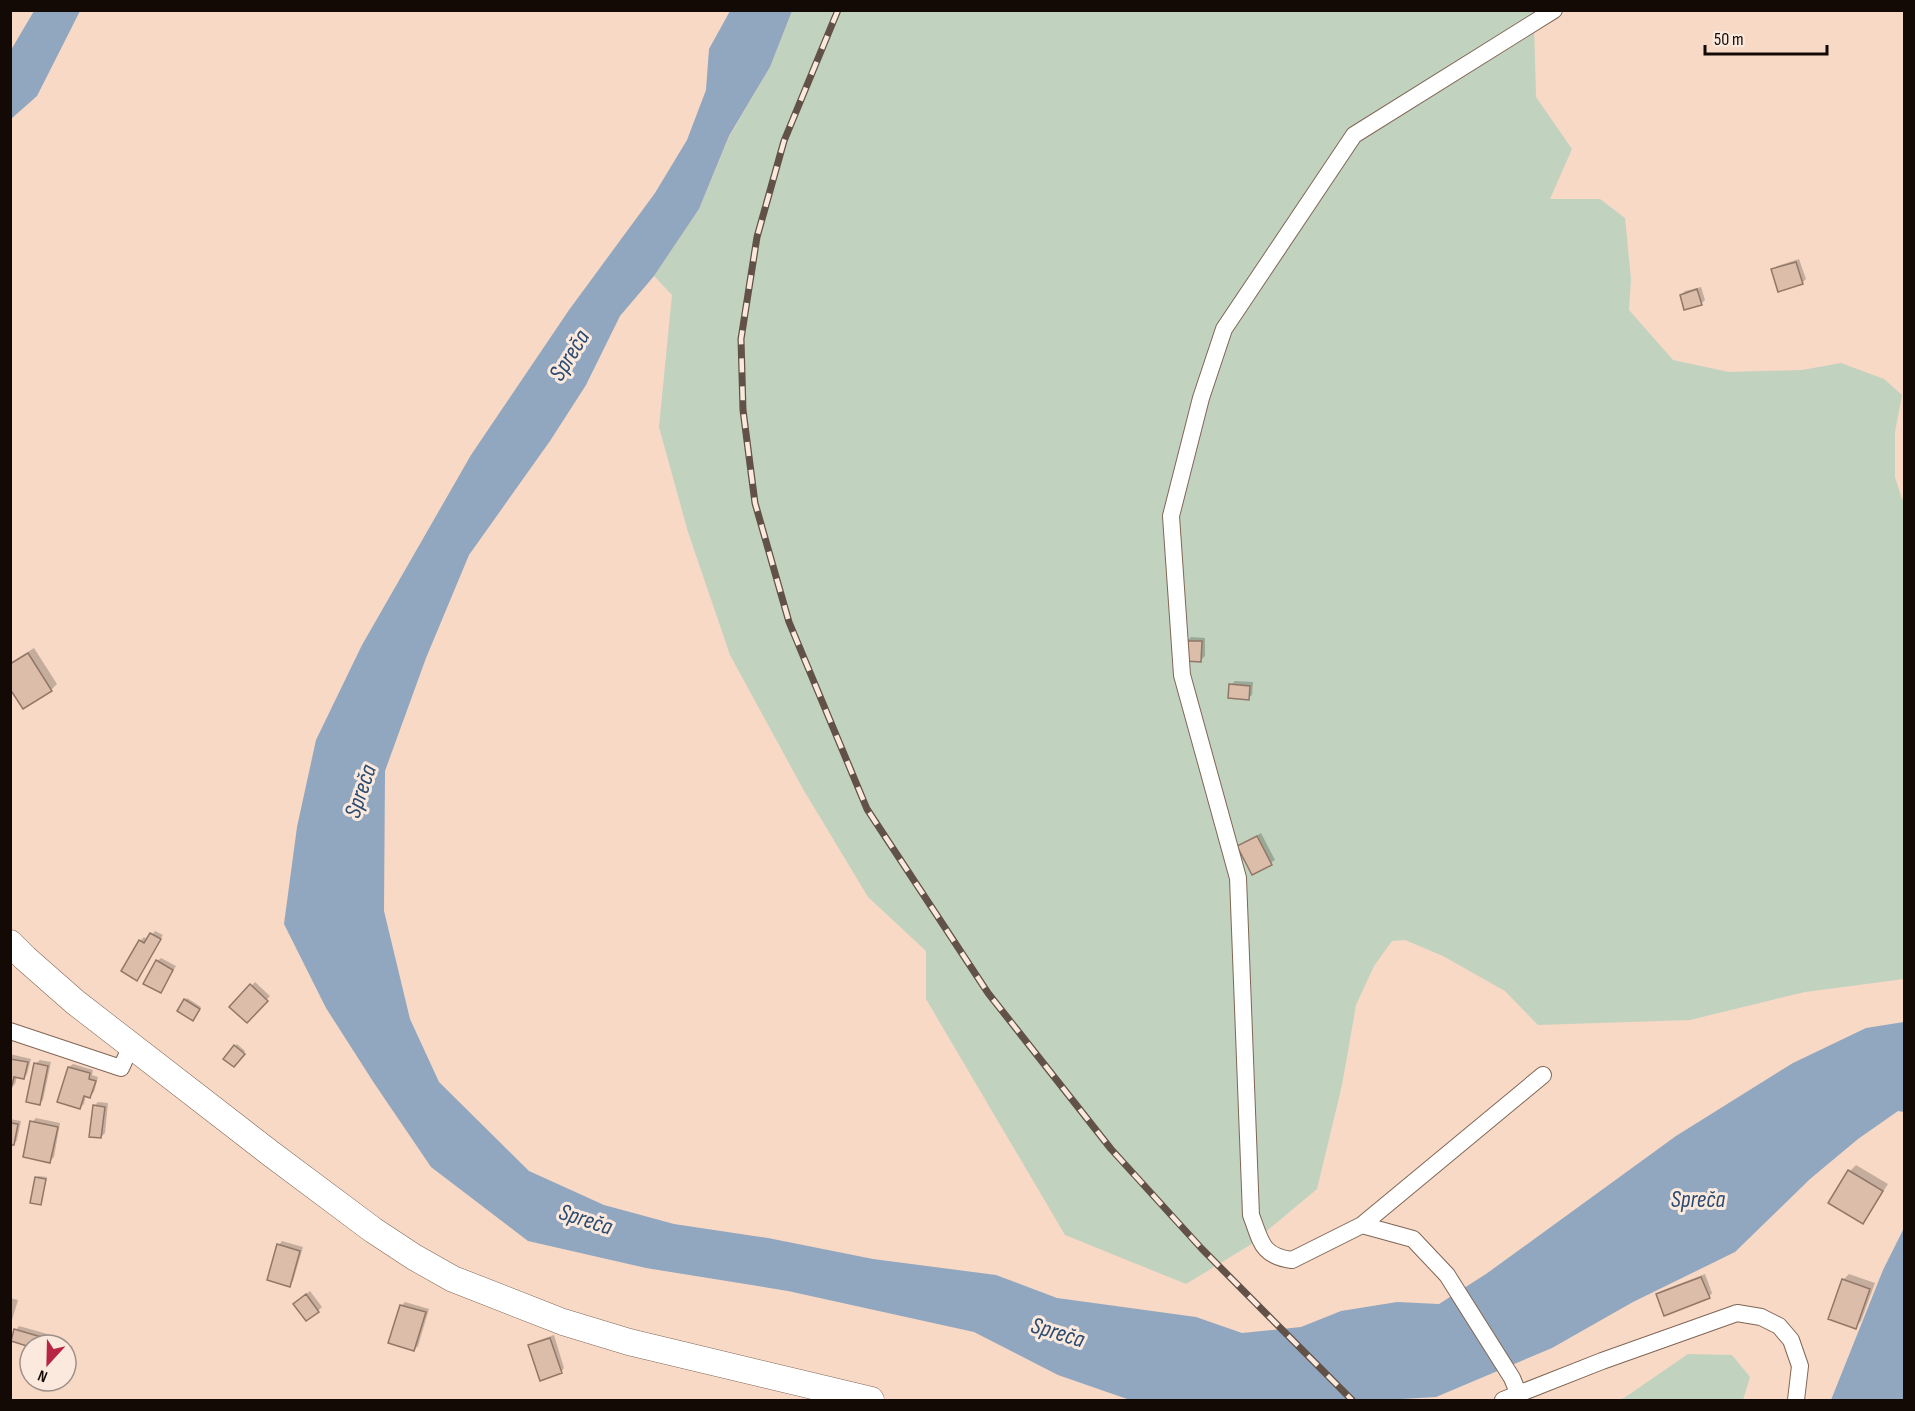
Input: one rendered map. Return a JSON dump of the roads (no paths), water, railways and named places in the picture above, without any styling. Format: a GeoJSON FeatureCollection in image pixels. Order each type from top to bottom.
{"type":"FeatureCollection","features":[{"type":"Feature","properties":{"kind":"main road"},"geometry":{"type":"LineString","coordinates":[[10,943],[75,1002],[131,1046],[373,1230],[453,1280],[563,1322],[629,1342],[871,1401]]}},
{"type":"Feature","properties":{"kind":"street"},"geometry":{"type":"LineString","coordinates":[[1543,1075],[1362,1225],[1292,1260],[1280,1258],[1265,1250],[1251,1215],[1238,878],[1182,675],[1171,516],[1201,398],[1224,329],[1354,135],[1554,10]]}},
{"type":"Feature","properties":{"kind":"street"},"geometry":{"type":"LineString","coordinates":[[10,1032],[121,1068],[131,1046]]}},
{"type":"Feature","properties":{"kind":"street"},"geometry":{"type":"LineString","coordinates":[[1362,1225],[1413,1239],[1446,1275],[1512,1378],[1519,1395]]}},
{"type":"Feature","properties":{"kind":"street"},"geometry":{"type":"LineString","coordinates":[[1503,1401],[1602,1361],[1737,1313],[1761,1317],[1779,1326],[1791,1340],[1800,1366],[1796,1401]]}},
{"type":"Feature","properties":{"kind":"water"},"geometry":{"type":"Polygon","coordinates":[[[34,11],[80,11],[37,96],[11,119],[11,50],[34,11]]]}},
{"type":"Feature","properties":{"kind":"water","name":"Spreča"},"geometry":{"type":"Polygon","coordinates":[[[730,11],[792,11],[770,67],[729,136],[699,209],[654,276],[620,316],[586,385],[550,441],[469,555],[426,658],[385,771],[384,911],[410,1019],[439,1082],[529,1171],[604,1205],[674,1224],[768,1238],[873,1259],[996,1275],[1057,1298],[1196,1317],[1242,1333],[1301,1327],[1341,1311],[1397,1302],[1439,1304],[1486,1274],[1676,1136],[1793,1063],[1866,1028],[1904,1022],[1904,1112],[1898,1111],[1858,1139],[1810,1179],[1735,1252],[1633,1302],[1552,1348],[1436,1397],[1385,1400],[1130,1400],[1058,1375],[974,1332],[788,1291],[646,1268],[528,1241],[431,1167],[326,1008],[284,924],[297,827],[316,740],[362,645],[471,455],[569,310],[655,193],[687,140],[706,90],[709,49],[730,11]]]}},
{"type":"Feature","properties":{"kind":"water"},"geometry":{"type":"Polygon","coordinates":[[[1904,1228],[1904,1400],[1831,1400],[1883,1270],[1904,1228]]]}},
{"type":"Feature","properties":{"kind":"railway"},"geometry":{"type":"LineString","coordinates":[[838,10],[784,141],[757,237],[741,339],[743,410],[755,503],[789,622],[867,809],[988,993],[1111,1149],[1202,1249],[1352,1400]]}}]}
